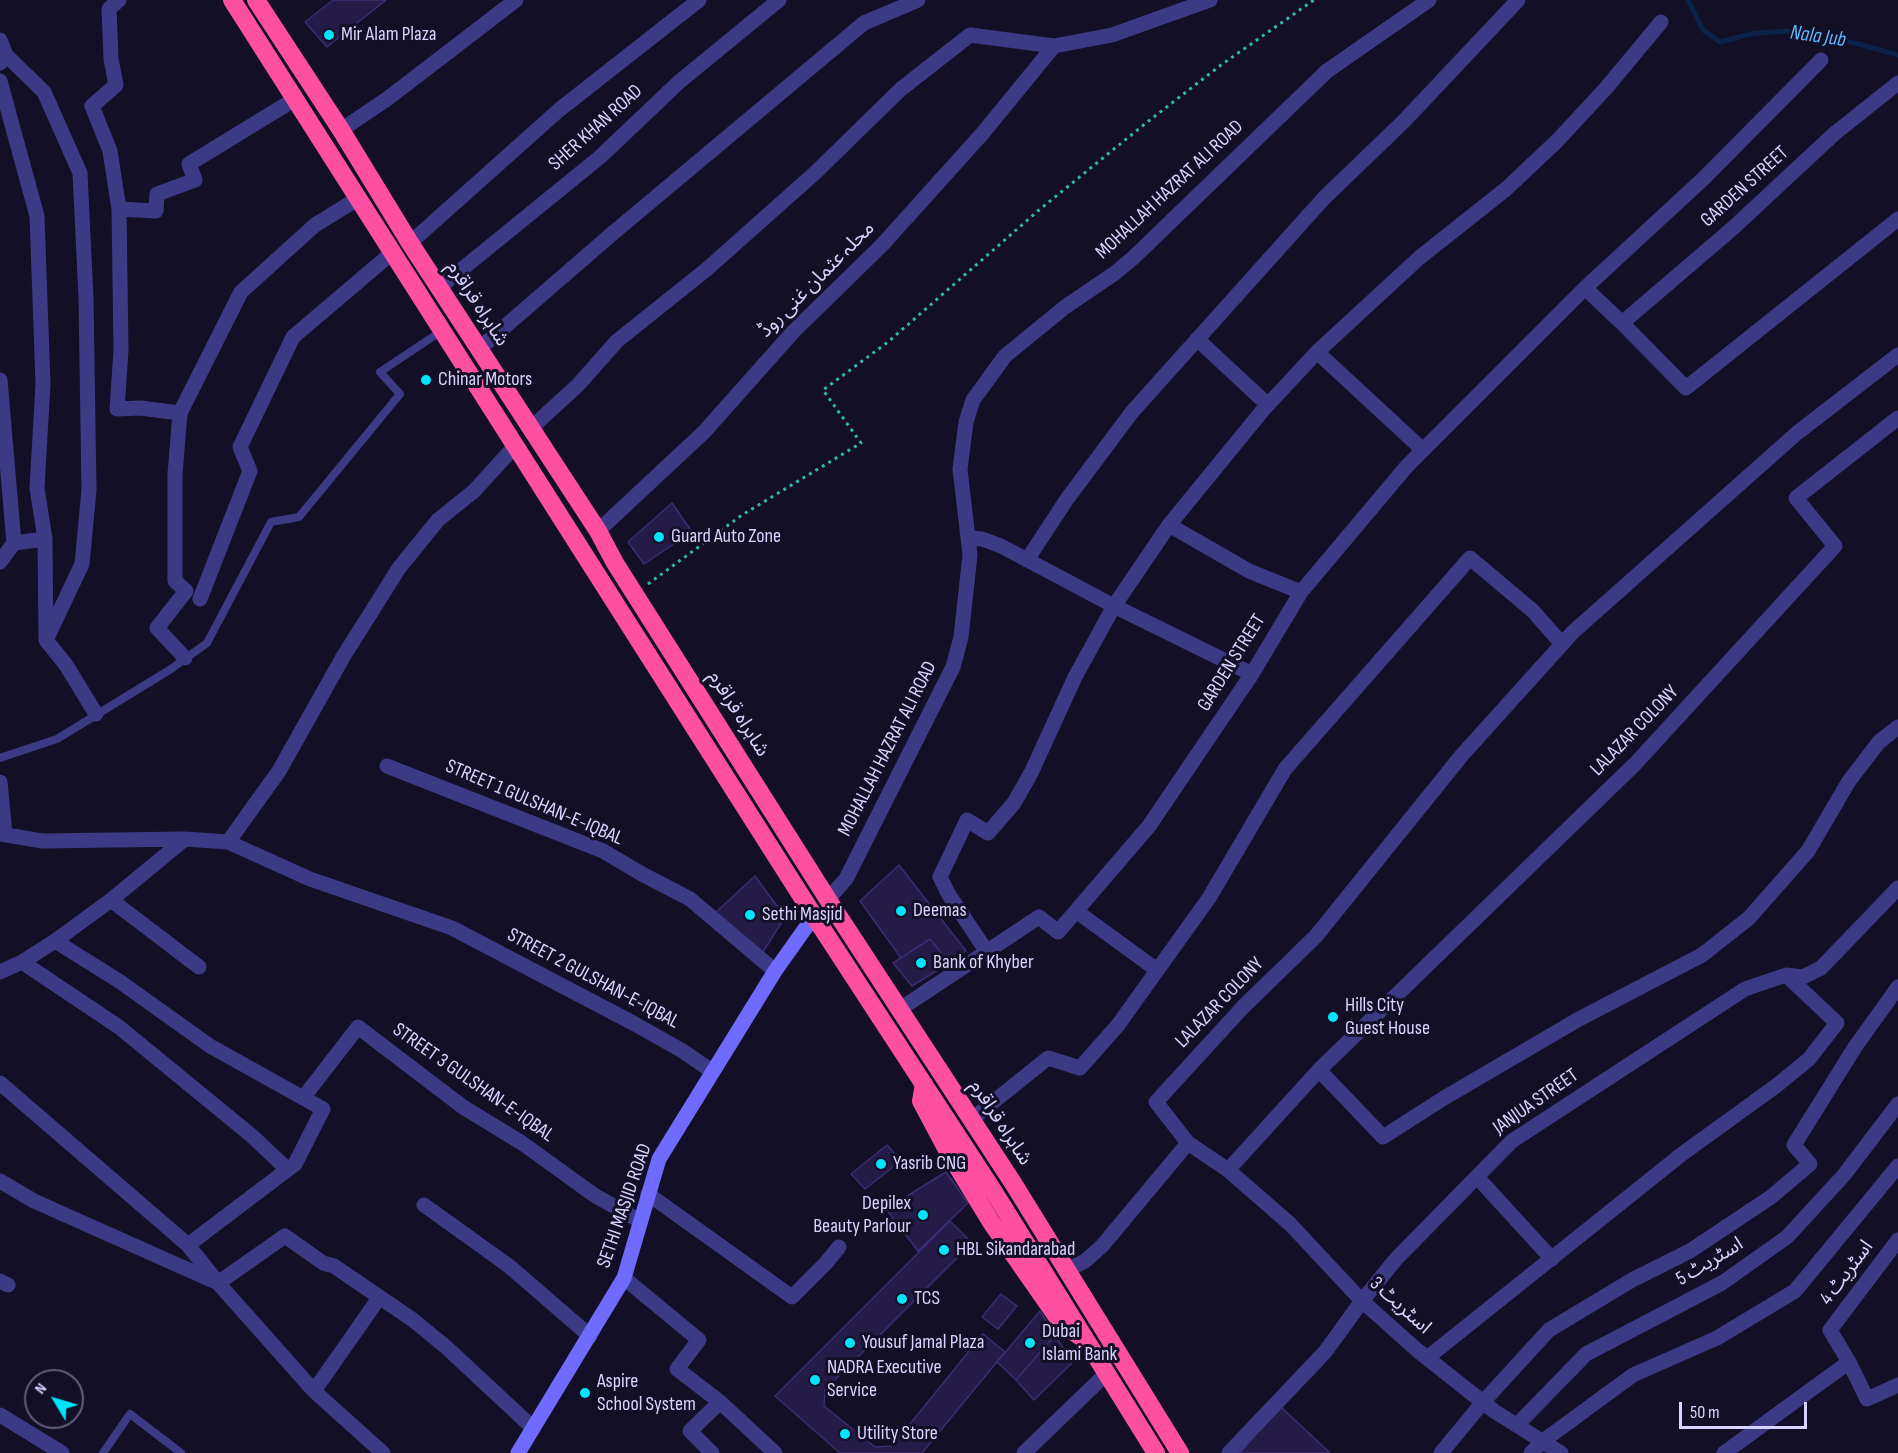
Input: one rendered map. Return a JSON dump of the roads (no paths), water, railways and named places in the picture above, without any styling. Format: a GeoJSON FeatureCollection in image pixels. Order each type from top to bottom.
{"type":"FeatureCollection","features":[{"type":"Feature","properties":{"kind":"highway"},"geometry":{"type":"LineString","coordinates":[[232,0],[814,916],[1001,1203],[1156,1453]]}},
{"type":"Feature","properties":{"kind":"highway","name":"شاہراہ قراقرم"},"geometry":{"type":"LineString","coordinates":[[256,0],[597,531],[828,899],[972,1119],[1180,1453]]}},
{"type":"Feature","properties":{"kind":"highway"},"geometry":{"type":"LineString","coordinates":[[924,1084],[921,1101],[946,1148],[991,1222],[1062,1324],[1088,1342]]}},
{"type":"Feature","properties":{"kind":"highway"},"geometry":{"type":"LineString","coordinates":[[1001,1203],[1020,1195]]}},
{"type":"Feature","properties":{"kind":"street"},"geometry":{"type":"LineString","coordinates":[[119,0],[109,9],[111,59],[116,85],[92,106],[110,151],[119,209],[121,350],[117,409],[140,408],[180,413]]}},
{"type":"Feature","properties":{"kind":"street"},"geometry":{"type":"LineString","coordinates":[[341,130],[387,99],[516,0]]}},
{"type":"Feature","properties":{"kind":"street"},"geometry":{"type":"LineString","coordinates":[[410,243],[559,110],[699,0]]}},
{"type":"Feature","properties":{"kind":"street","name":"SHER KHAN ROAD"},"geometry":{"type":"LineString","coordinates":[[440,287],[600,157],[679,82],[779,0]]}},
{"type":"Feature","properties":{"kind":"street"},"geometry":{"type":"LineString","coordinates":[[479,349],[613,233],[864,23],[918,0]]}},
{"type":"Feature","properties":{"kind":"street"},"geometry":{"type":"LineString","coordinates":[[530,429],[578,385],[617,341],[707,269],[816,172],[901,89],[970,35],[1054,46],[1112,35],[1210,0]]}},
{"type":"Feature","properties":{"kind":"street","name":"MOHALLAH HAZRAT ALI ROAD"},"geometry":{"type":"LineString","coordinates":[[828,899],[846,879],[953,668],[961,636],[970,555],[960,469],[966,422],[973,400],[1005,356],[1065,307],[1133,258],[1328,71],[1429,0]]}},
{"type":"Feature","properties":{"kind":"street"},"geometry":{"type":"LineString","coordinates":[[1027,560],[1067,500],[1132,412],[1324,198],[1411,114],[1518,0]]}},
{"type":"Feature","properties":{"kind":"street"},"geometry":{"type":"LineString","coordinates":[[987,952],[949,895],[940,877],[966,820],[988,833],[1014,802],[1031,774],[1075,677],[1114,606],[1169,525],[1268,405],[1317,352],[1419,258],[1506,189],[1557,141],[1607,87],[1661,22]]}},
{"type":"Feature","properties":{"kind":"street"},"geometry":{"type":"LineString","coordinates":[[0,40],[3,59],[44,92],[80,173],[86,298],[89,490],[82,564],[46,640]]}},
{"type":"Feature","properties":{"kind":"street","name":"محلہ عثمان غنی روڈ"},"geometry":{"type":"LineString","coordinates":[[597,531],[704,432],[793,332],[882,245],[982,134],[1054,46]]}},
{"type":"Feature","properties":{"kind":"street","name":"GARDEN STREET"},"geometry":{"type":"LineString","coordinates":[[900,1009],[1039,916],[1058,932],[1149,826],[1252,674],[1301,592],[1423,450],[1585,288],[1703,179],[1821,60]]}},
{"type":"Feature","properties":{"kind":"street"},"geometry":{"type":"LineString","coordinates":[[0,81],[38,216],[43,384],[37,488],[45,539],[46,640],[66,665],[96,714]]}},
{"type":"Feature","properties":{"kind":"street","name":"GARDEN STREET"},"geometry":{"type":"LineString","coordinates":[[1622,323],[1733,228],[1834,134],[1898,83]]}},
{"type":"Feature","properties":{"kind":"street"},"geometry":{"type":"LineString","coordinates":[[119,209],[156,211],[157,194],[195,180],[189,164],[295,99]]}},
{"type":"Feature","properties":{"kind":"street"},"geometry":{"type":"LineString","coordinates":[[185,658],[157,628],[186,591],[175,581],[175,474],[180,413],[241,292],[315,225],[359,198]]}},
{"type":"Feature","properties":{"kind":"street"},"geometry":{"type":"LineString","coordinates":[[1585,288],[1686,388],[1898,219]]}},
{"type":"Feature","properties":{"kind":"street"},"geometry":{"type":"LineString","coordinates":[[200,599],[250,471],[240,447],[293,337],[393,252]]}},
{"type":"Feature","properties":{"kind":"street"},"geometry":{"type":"LineString","coordinates":[[1197,339],[1268,405]]}},
{"type":"Feature","properties":{"kind":"street"},"geometry":{"type":"LineString","coordinates":[[1317,352],[1423,450]]}},
{"type":"Feature","properties":{"kind":"street"},"geometry":{"type":"LineString","coordinates":[[972,1119],[1048,1058],[1080,1068],[1118,1025],[1209,898],[1285,769],[1470,558],[1533,612],[1562,644],[1797,433],[1898,355]]}},
{"type":"Feature","properties":{"kind":"street"},"geometry":{"type":"LineString","coordinates":[[0,380],[14,543],[0,562]]}},
{"type":"Feature","properties":{"kind":"street","name":"LALAZAR COLONY"},"geometry":{"type":"LineString","coordinates":[[1562,644],[1462,755],[1316,936],[1243,1007],[1156,1102],[1188,1143],[1228,1170],[1319,1070],[1635,764],[1835,546],[1796,498],[1898,418]]}},
{"type":"Feature","properties":{"kind":"street"},"geometry":{"type":"LineString","coordinates":[[0,782],[3,835],[42,841],[185,839],[228,842],[279,771],[331,678],[399,568],[438,520],[474,491],[516,445]]}},
{"type":"Feature","properties":{"kind":"street"},"geometry":{"type":"LineString","coordinates":[[1169,525],[1249,571],[1301,592]]}},
{"type":"Feature","properties":{"kind":"street"},"geometry":{"type":"LineString","coordinates":[[968,538],[982,538],[1252,674]]}},
{"type":"Feature","properties":{"kind":"street"},"geometry":{"type":"LineString","coordinates":[[14,543],[45,539]]}},
{"type":"Feature","properties":{"kind":"street"},"geometry":{"type":"LineString","coordinates":[[1319,1070],[1383,1137],[1444,1098],[1579,1019],[1702,955],[1749,918],[1808,851],[1849,781],[1879,742],[1898,726]]}},
{"type":"Feature","properties":{"kind":"street","name":"STREET 1 GULSHAN-E-IQBAL"},"geometry":{"type":"LineString","coordinates":[[387,766],[603,851],[690,898],[776,971]]}},
{"type":"Feature","properties":{"kind":"street"},"geometry":{"type":"LineString","coordinates":[[0,972],[22,962],[55,941],[111,900],[185,839]]}},
{"type":"Feature","properties":{"kind":"street","name":"STREET 2 GULSHAN-E-IQBAL"},"geometry":{"type":"LineString","coordinates":[[228,842],[310,879],[452,928],[633,1023],[681,1050],[712,1071]]}},
{"type":"Feature","properties":{"kind":"street","name":"JANJUA STREET"},"geometry":{"type":"LineString","coordinates":[[1229,1453],[1326,1352],[1362,1301],[1396,1259],[1512,1141],[1745,988],[1786,975],[1803,977],[1821,968],[1898,888]]}},
{"type":"Feature","properties":{"kind":"street"},"geometry":{"type":"LineString","coordinates":[[111,900],[159,934],[199,967]]}},
{"type":"Feature","properties":{"kind":"street"},"geometry":{"type":"LineString","coordinates":[[1076,911],[1157,970]]}},
{"type":"Feature","properties":{"kind":"street","name":"SETHI MASJID ROAD"},"geometry":{"type":"LineString","coordinates":[[518,1453],[624,1278],[659,1158],[776,971],[814,916]]}},
{"type":"Feature","properties":{"kind":"street"},"geometry":{"type":"LineString","coordinates":[[55,941],[119,981],[210,1046],[323,1109],[294,1164],[188,1245]]}},
{"type":"Feature","properties":{"kind":"street"},"geometry":{"type":"LineString","coordinates":[[22,962],[119,1027],[252,1136],[287,1169]]}},
{"type":"Feature","properties":{"kind":"street"},"geometry":{"type":"LineString","coordinates":[[1427,1358],[1682,1154],[1776,1086],[1809,1059],[1837,1023],[1786,975]]}},
{"type":"Feature","properties":{"kind":"street"},"geometry":{"type":"LineString","coordinates":[[1441,1453],[1483,1402],[1549,1330],[1632,1280],[1689,1251],[1771,1197],[1810,1164],[1794,1145],[1855,1047],[1898,987]]}},
{"type":"Feature","properties":{"kind":"street","name":"STREET 3 GULSHAN-E-IQBAL"},"geometry":{"type":"LineString","coordinates":[[303,1098],[358,1026],[463,1107],[522,1143],[594,1195],[640,1221]]}},
{"type":"Feature","properties":{"kind":"street"},"geometry":{"type":"LineString","coordinates":[[0,1083],[188,1245],[218,1283],[314,1391],[383,1453]]}},
{"type":"Feature","properties":{"kind":"street","name":"اسٹریٹ 5"},"geometry":{"type":"LineString","coordinates":[[1516,1425],[1586,1354],[1722,1283],[1787,1238],[1844,1175],[1898,1104]]}},
{"type":"Feature","properties":{"kind":"street"},"geometry":{"type":"LineString","coordinates":[[1067,1270],[1085,1261],[1102,1246],[1188,1143]]}},
{"type":"Feature","properties":{"kind":"street"},"geometry":{"type":"LineString","coordinates":[[1531,1453],[1543,1441],[1633,1375],[1717,1338],[1795,1291],[1898,1166]]}},
{"type":"Feature","properties":{"kind":"street","name":"اسٹریٹ 3"},"geometry":{"type":"LineString","coordinates":[[1228,1170],[1290,1224],[1362,1301],[1427,1358],[1483,1402],[1561,1453]]}},
{"type":"Feature","properties":{"kind":"street"},"geometry":{"type":"LineString","coordinates":[[1477,1177],[1552,1259]]}},
{"type":"Feature","properties":{"kind":"street"},"geometry":{"type":"LineString","coordinates":[[0,1181],[34,1200],[218,1283]]}},
{"type":"Feature","properties":{"kind":"street"},"geometry":{"type":"LineString","coordinates":[[648,1194],[792,1297],[826,1263],[838,1247]]}},
{"type":"Feature","properties":{"kind":"street"},"geometry":{"type":"LineString","coordinates":[[424,1205],[509,1266],[590,1336]]}},
{"type":"Feature","properties":{"kind":"street"},"geometry":{"type":"LineString","coordinates":[[218,1283],[285,1236],[322,1263],[334,1266],[413,1320],[446,1347],[533,1428]]}},
{"type":"Feature","properties":{"kind":"street","name":"اسٹریٹ 4"},"geometry":{"type":"LineString","coordinates":[[1849,1362],[1830,1330],[1898,1240]]}},
{"type":"Feature","properties":{"kind":"street"},"geometry":{"type":"LineString","coordinates":[[624,1278],[699,1340],[677,1369],[720,1402],[775,1453]]}},
{"type":"Feature","properties":{"kind":"street"},"geometry":{"type":"LineString","coordinates":[[314,1391],[380,1298]]}},
{"type":"Feature","properties":{"kind":"street"},"geometry":{"type":"LineString","coordinates":[[1724,1453],[1849,1362],[1867,1399],[1898,1385]]}},
{"type":"Feature","properties":{"kind":"street"},"geometry":{"type":"LineString","coordinates":[[1024,1453],[1107,1373]]}},
{"type":"Feature","properties":{"kind":"street"},"geometry":{"type":"LineString","coordinates":[[712,1453],[690,1431],[720,1402]]}},
{"type":"Feature","properties":{"kind":"street"},"geometry":{"type":"LineString","coordinates":[[0,1415],[62,1453]]}},
{"type":"Feature","properties":{"kind":"lane"},"geometry":{"type":"LineString","coordinates":[[0,758],[57,739],[207,642],[272,522],[299,518],[400,394],[380,372],[443,330]]}},
{"type":"Feature","properties":{"kind":"lane"},"geometry":{"type":"LineString","coordinates":[[103,1453],[130,1414],[181,1453]]}},
{"type":"Feature","properties":{"kind":"waterway","name":"Nala Jub"},"geometry":{"type":"LineString","coordinates":[[1688,0],[1703,30],[1720,42],[1750,34],[1785,31],[1855,43],[1898,55]]}},
{"type":"Feature","properties":{"kind":"place","name":"Mir Alam Plaza"},"geometry":{"type":"Point","coordinates":[329,35]}},
{"type":"Feature","properties":{"kind":"place","name":"Chinar Motors"},"geometry":{"type":"Point","coordinates":[426,380]}},
{"type":"Feature","properties":{"kind":"place","name":"Guard Auto Zone"},"geometry":{"type":"Point","coordinates":[659,537]}},
{"type":"Feature","properties":{"kind":"place","name":"Deemas"},"geometry":{"type":"Point","coordinates":[901,911]}},
{"type":"Feature","properties":{"kind":"place","name":"Sethi Masjid"},"geometry":{"type":"Point","coordinates":[750,915]}},
{"type":"Feature","properties":{"kind":"place","name":"Bank of Khyber"},"geometry":{"type":"Point","coordinates":[921,963]}},
{"type":"Feature","properties":{"kind":"place","name":"Hills City Guest House"},"geometry":{"type":"Point","coordinates":[1333,1017]}},
{"type":"Feature","properties":{"kind":"place","name":"Yasrib CNG"},"geometry":{"type":"Point","coordinates":[881,1164]}},
{"type":"Feature","properties":{"kind":"place","name":"Depilex Beauty Parlour"},"geometry":{"type":"Point","coordinates":[923,1215]}},
{"type":"Feature","properties":{"kind":"place","name":"HBL Sikandarabad"},"geometry":{"type":"Point","coordinates":[944,1250]}},
{"type":"Feature","properties":{"kind":"place","name":"TCS"},"geometry":{"type":"Point","coordinates":[902,1299]}},
{"type":"Feature","properties":{"kind":"place","name":"Yousuf Jamal Plaza"},"geometry":{"type":"Point","coordinates":[850,1343]}},
{"type":"Feature","properties":{"kind":"place","name":"Dubai Islami Bank"},"geometry":{"type":"Point","coordinates":[1030,1343]}},
{"type":"Feature","properties":{"kind":"place","name":"NADRA Executive Service"},"geometry":{"type":"Point","coordinates":[815,1380]}},
{"type":"Feature","properties":{"kind":"place","name":"Aspire School System"},"geometry":{"type":"Point","coordinates":[585,1393]}},
{"type":"Feature","properties":{"kind":"place","name":"Utility Store"},"geometry":{"type":"Point","coordinates":[845,1434]}}]}
